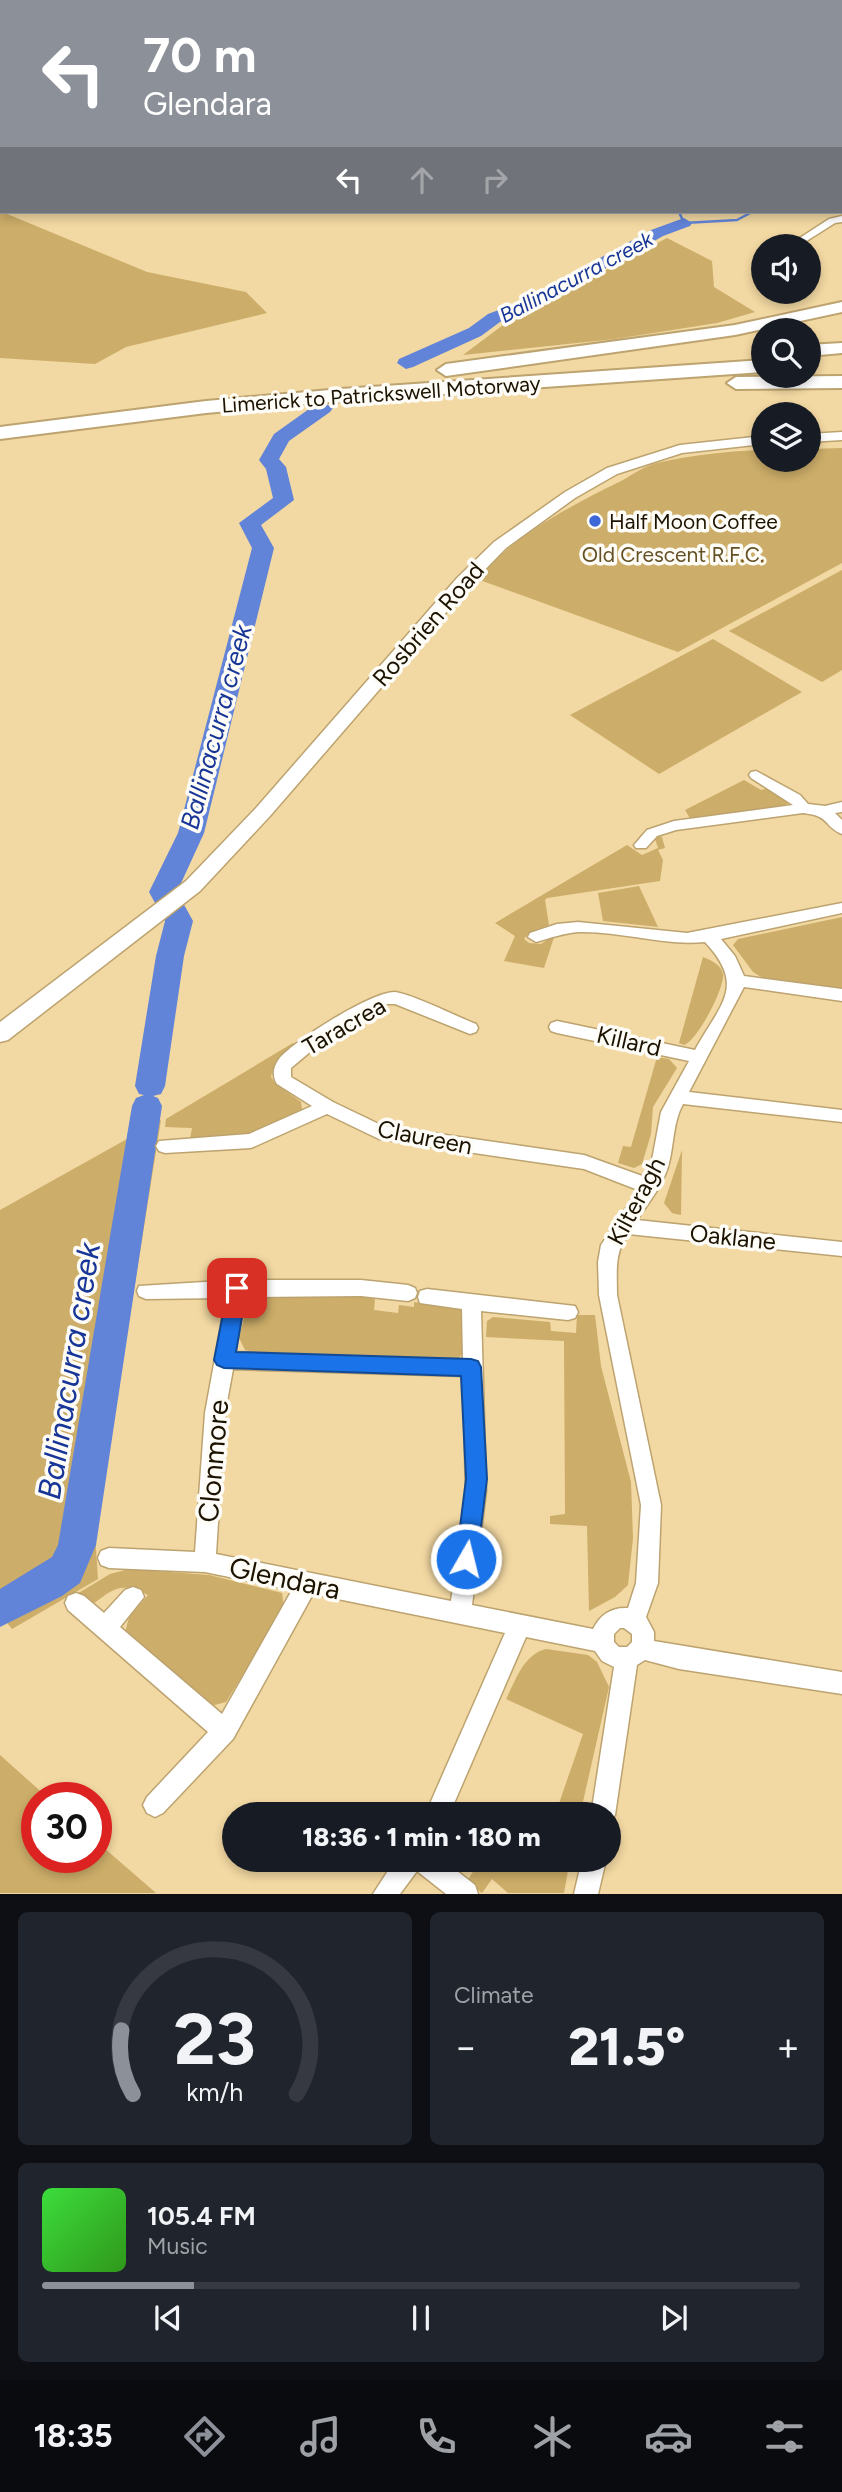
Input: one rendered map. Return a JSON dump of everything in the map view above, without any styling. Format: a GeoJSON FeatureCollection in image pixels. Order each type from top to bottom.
{"type":"FeatureCollection","features":[{"type":"Feature","properties":{"kind":"highway"},"geometry":{"type":"LineString","coordinates":[[446,370],[625,348],[759,325],[842,307]]}},
{"type":"Feature","properties":{"kind":"highway"},"geometry":{"type":"LineString","coordinates":[[821,350],[842,348]]}},
{"type":"Feature","properties":{"kind":"highway","name":"Limerick to Patrickswell Motorway"},"geometry":{"type":"LineString","coordinates":[[0,416],[140,398],[446,370],[751,355]]}},
{"type":"Feature","properties":{"kind":"highway"},"geometry":{"type":"LineString","coordinates":[[821,362],[842,360]]}},
{"type":"Feature","properties":{"kind":"highway","name":"Limerick to Patrickswell Motorway"},"geometry":{"type":"LineString","coordinates":[[0,433],[206,407],[341,395],[751,367]]}},
{"type":"Feature","properties":{"kind":"highway"},"geometry":{"type":"LineString","coordinates":[[499,386],[842,382]]}},
{"type":"Feature","properties":{"kind":"street"},"geometry":{"type":"LineString","coordinates":[[811,234],[832,221],[842,219]]}},
{"type":"Feature","properties":{"kind":"street"},"geometry":{"type":"LineString","coordinates":[[821,437],[842,436]]}},
{"type":"Feature","properties":{"kind":"street","name":"Rosbrien Road"},"geometry":{"type":"LineString","coordinates":[[0,1034],[193,886],[246,831],[463,582],[500,545],[570,495],[612,471],[680,449],[751,441]]}},
{"type":"Feature","properties":{"kind":"street"},"geometry":{"type":"LineString","coordinates":[[756,775],[795,798],[803,808]]}},
{"type":"Feature","properties":{"kind":"street"},"geometry":{"type":"LineString","coordinates":[[641,845],[652,833],[674,826],[803,808],[825,811],[842,807]]}},
{"type":"Feature","properties":{"kind":"street"},"geometry":{"type":"LineString","coordinates":[[825,811],[842,829]]}},
{"type":"Feature","properties":{"kind":"street"},"geometry":{"type":"LineString","coordinates":[[536,937],[553,928],[582,927],[610,928],[670,937],[709,936],[842,908]]}},
{"type":"Feature","properties":{"kind":"street"},"geometry":{"type":"LineString","coordinates":[[709,936],[730,961],[738,981],[842,995]]}},
{"type":"Feature","properties":{"kind":"street","name":"Kilteragh"},"geometry":{"type":"LineString","coordinates":[[632,1621],[642,1603],[647,1583],[651,1505],[608,1295],[608,1252],[650,1187],[660,1165],[670,1112],[723,1018],[738,981]]}},
{"type":"Feature","properties":{"kind":"street","name":"Taracrea"},"geometry":{"type":"LineString","coordinates":[[327,1107],[283,1080],[281,1072],[297,1052],[382,999],[396,998],[470,1028]]}},
{"type":"Feature","properties":{"kind":"street","name":"Killard"},"geometry":{"type":"LineString","coordinates":[[557,1027],[582,1030],[700,1057]]}},
{"type":"Feature","properties":{"kind":"street"},"geometry":{"type":"LineString","coordinates":[[677,1097],[842,1116]]}},
{"type":"Feature","properties":{"kind":"street"},"geometry":{"type":"LineString","coordinates":[[165,1146],[251,1141],[327,1107]]}},
{"type":"Feature","properties":{"kind":"street","name":"Claureen"},"geometry":{"type":"LineString","coordinates":[[327,1107],[379,1132],[590,1164],[650,1187]]}},
{"type":"Feature","properties":{"kind":"street","name":"Oaklane"},"geometry":{"type":"LineString","coordinates":[[623,1226],[842,1249]]}},
{"type":"Feature","properties":{"kind":"street"},"geometry":{"type":"LineString","coordinates":[[146,1291],[361,1287],[568,1312]]}},
{"type":"Feature","properties":{"kind":"street","name":"Clonmore"},"geometry":{"type":"LineString","coordinates":[[205,1562],[215,1413],[237,1288]]}},
{"type":"Feature","properties":{"kind":"street"},"geometry":{"type":"LineString","coordinates":[[460,1613],[476,1491],[471,1302]]}},
{"type":"Feature","properties":{"kind":"street"},"geometry":{"type":"LineString","coordinates":[[224,1360],[471,1367]]}},
{"type":"Feature","properties":{"kind":"street","name":"Glendara"},"geometry":{"type":"LineString","coordinates":[[109,1558],[205,1562],[603,1642]]}},
{"type":"Feature","properties":{"kind":"street"},"geometry":{"type":"LineString","coordinates":[[155,1805],[225,1731],[307,1584]]}},
{"type":"Feature","properties":{"kind":"street"},"geometry":{"type":"LineString","coordinates":[[105,1628],[133,1597]]}},
{"type":"Feature","properties":{"kind":"street"},"geometry":{"type":"LineString","coordinates":[[76,1602],[225,1731]]}},
{"type":"Feature","properties":{"kind":"street"},"geometry":{"type":"LineString","coordinates":[[605,1802],[634,1653],[644,1636],[632,1621],[619,1618],[607,1624],[603,1642],[614,1656],[634,1653],[679,1658],[842,1683]]}},
{"type":"Feature","properties":{"kind":"street"},"geometry":{"type":"LineString","coordinates":[[443,1802],[519,1626]]}},
{"type":"Feature","properties":{"kind":"street"},"geometry":{"type":"LineString","coordinates":[[385,1894],[401,1872]]}},
{"type":"Feature","properties":{"kind":"street"},"geometry":{"type":"LineString","coordinates":[[438,1872],[466,1894]]}},
{"type":"Feature","properties":{"kind":"street"},"geometry":{"type":"LineString","coordinates":[[586,1894],[591,1872]]}},
{"type":"Feature","properties":{"kind":"green space"},"geometry":{"type":"Polygon","coordinates":[[[0,214],[7,214],[147,272],[246,292],[267,313],[126,347],[95,364],[0,358],[0,214]]]}},
{"type":"Feature","properties":{"kind":"green space"},"geometry":{"type":"Polygon","coordinates":[[[667,238],[712,261],[714,287],[755,312],[717,323],[615,339],[463,355],[507,322],[667,238]]]}},
{"type":"Feature","properties":{"kind":"green space","name":"Old Crescent R.F.C."},"geometry":{"type":"Polygon","coordinates":[[[842,448],[842,563],[678,652],[477,579],[508,548],[545,522],[653,464],[710,454],[751,450],[751,472],[821,472],[821,449],[842,448]]]}},
{"type":"Feature","properties":{"kind":"green space"},"geometry":{"type":"Polygon","coordinates":[[[842,570],[842,670],[822,682],[729,631],[842,570]]]}},
{"type":"Feature","properties":{"kind":"green space"},"geometry":{"type":"Polygon","coordinates":[[[713,639],[802,692],[659,774],[570,715],[713,639]]]}},
{"type":"Feature","properties":{"kind":"green space"},"geometry":{"type":"Polygon","coordinates":[[[744,780],[761,790],[768,788],[790,802],[691,820],[685,810],[744,780]]]}},
{"type":"Feature","properties":{"kind":"green space"},"geometry":{"type":"Polygon","coordinates":[[[658,835],[662,837],[665,848],[658,850],[663,860],[660,881],[547,898],[545,900],[549,925],[530,932],[524,939],[529,943],[541,944],[555,934],[544,968],[504,961],[515,936],[495,923],[627,845],[642,855],[658,848],[655,839],[658,835]]]}},
{"type":"Feature","properties":{"kind":"green space"},"geometry":{"type":"Polygon","coordinates":[[[639,886],[658,927],[603,921],[598,893],[639,886]]]}},
{"type":"Feature","properties":{"kind":"green space"},"geometry":{"type":"Polygon","coordinates":[[[842,917],[842,988],[761,977],[753,972],[733,945],[738,939],[842,917]]]}},
{"type":"Feature","properties":{"kind":"green space"},"geometry":{"type":"Polygon","coordinates":[[[703,957],[720,968],[722,981],[703,1024],[684,1045],[679,1043],[703,957]]]}},
{"type":"Feature","properties":{"kind":"green space"},"geometry":{"type":"Polygon","coordinates":[[[293,1043],[296,1045],[274,1065],[271,1077],[276,1084],[301,1102],[302,1109],[297,1114],[243,1137],[190,1138],[192,1128],[165,1127],[166,1119],[293,1043]]]}},
{"type":"Feature","properties":{"kind":"green space"},"geometry":{"type":"Polygon","coordinates":[[[657,1057],[669,1059],[677,1068],[653,1107],[651,1134],[642,1164],[634,1168],[618,1163],[623,1146],[631,1147],[657,1057]]]}},
{"type":"Feature","properties":{"kind":"green space"},"geometry":{"type":"Polygon","coordinates":[[[161,1120],[95,1534],[98,1579],[12,1629],[0,1614],[0,1210],[161,1120]]]}},
{"type":"Feature","properties":{"kind":"green space"},"geometry":{"type":"Polygon","coordinates":[[[682,1150],[681,1215],[672,1213],[664,1203],[682,1150]]]}},
{"type":"Feature","properties":{"kind":"green space"},"geometry":{"type":"Polygon","coordinates":[[[259,1293],[372,1296],[375,1300],[374,1310],[398,1313],[399,1305],[414,1307],[414,1302],[461,1309],[464,1315],[462,1354],[459,1358],[452,1359],[245,1350],[239,1338],[248,1302],[259,1293]]]}},
{"type":"Feature","properties":{"kind":"green space"},"geometry":{"type":"Polygon","coordinates":[[[577,1315],[595,1315],[601,1366],[631,1482],[633,1538],[628,1585],[615,1597],[589,1611],[587,1526],[550,1524],[550,1516],[565,1514],[564,1341],[486,1337],[487,1321],[493,1317],[550,1322],[551,1331],[576,1333],[577,1315]]]}},
{"type":"Feature","properties":{"kind":"green space"},"geometry":{"type":"Polygon","coordinates":[[[129,1569],[209,1575],[282,1593],[284,1608],[226,1702],[209,1704],[125,1633],[129,1617],[148,1595],[119,1588],[93,1604],[77,1594],[110,1574],[129,1569]]]}},
{"type":"Feature","properties":{"kind":"green space"},"geometry":{"type":"Polygon","coordinates":[[[546,1649],[588,1655],[597,1662],[609,1687],[583,1802],[559,1802],[583,1734],[506,1699],[526,1662],[546,1649]]]}},
{"type":"Feature","properties":{"kind":"green space"},"geometry":{"type":"Polygon","coordinates":[[[0,1755],[30,1782],[21,1782],[21,1873],[112,1873],[112,1855],[156,1893],[0,1893],[0,1755]]]}},
{"type":"Feature","properties":{"kind":"green space"},"geometry":{"type":"Polygon","coordinates":[[[473,1872],[568,1872],[564,1893],[508,1893],[492,1879],[482,1893],[467,1881],[473,1872]]]}},
{"type":"Feature","properties":{"kind":"waterway","name":"Ballinacurra creek"},"geometry":{"type":"LineString","coordinates":[[680,214],[684,223],[737,220],[748,214]]}},
{"type":"Feature","properties":{"kind":"waterway","name":"Ballinacurra creek"},"geometry":{"type":"LineString","coordinates":[[406,363],[475,332],[494,318],[526,306],[657,233],[684,223]]}},
{"type":"Feature","properties":{"kind":"waterway","name":"Ballinacurra creek"},"geometry":{"type":"LineString","coordinates":[[150,1086],[170,956],[179,921],[163,892],[191,833],[263,548],[250,523],[284,500],[276,467],[269,460],[281,438],[323,408]]}},
{"type":"Feature","properties":{"kind":"waterway","name":"Ballinacurra creek"},"geometry":{"type":"LineString","coordinates":[[0,1609],[66,1570],[77,1545],[147,1106]]}},
{"type":"Feature","properties":{"kind":"place","name":"Half Moon Coffee"},"geometry":{"type":"Point","coordinates":[595,521]}},
{"type":"Feature","properties":{"kind":"route"},"geometry":{"type":"LineString","coordinates":[[237,1288],[224,1360],[471,1367],[476,1479],[466,1559]]}}]}
